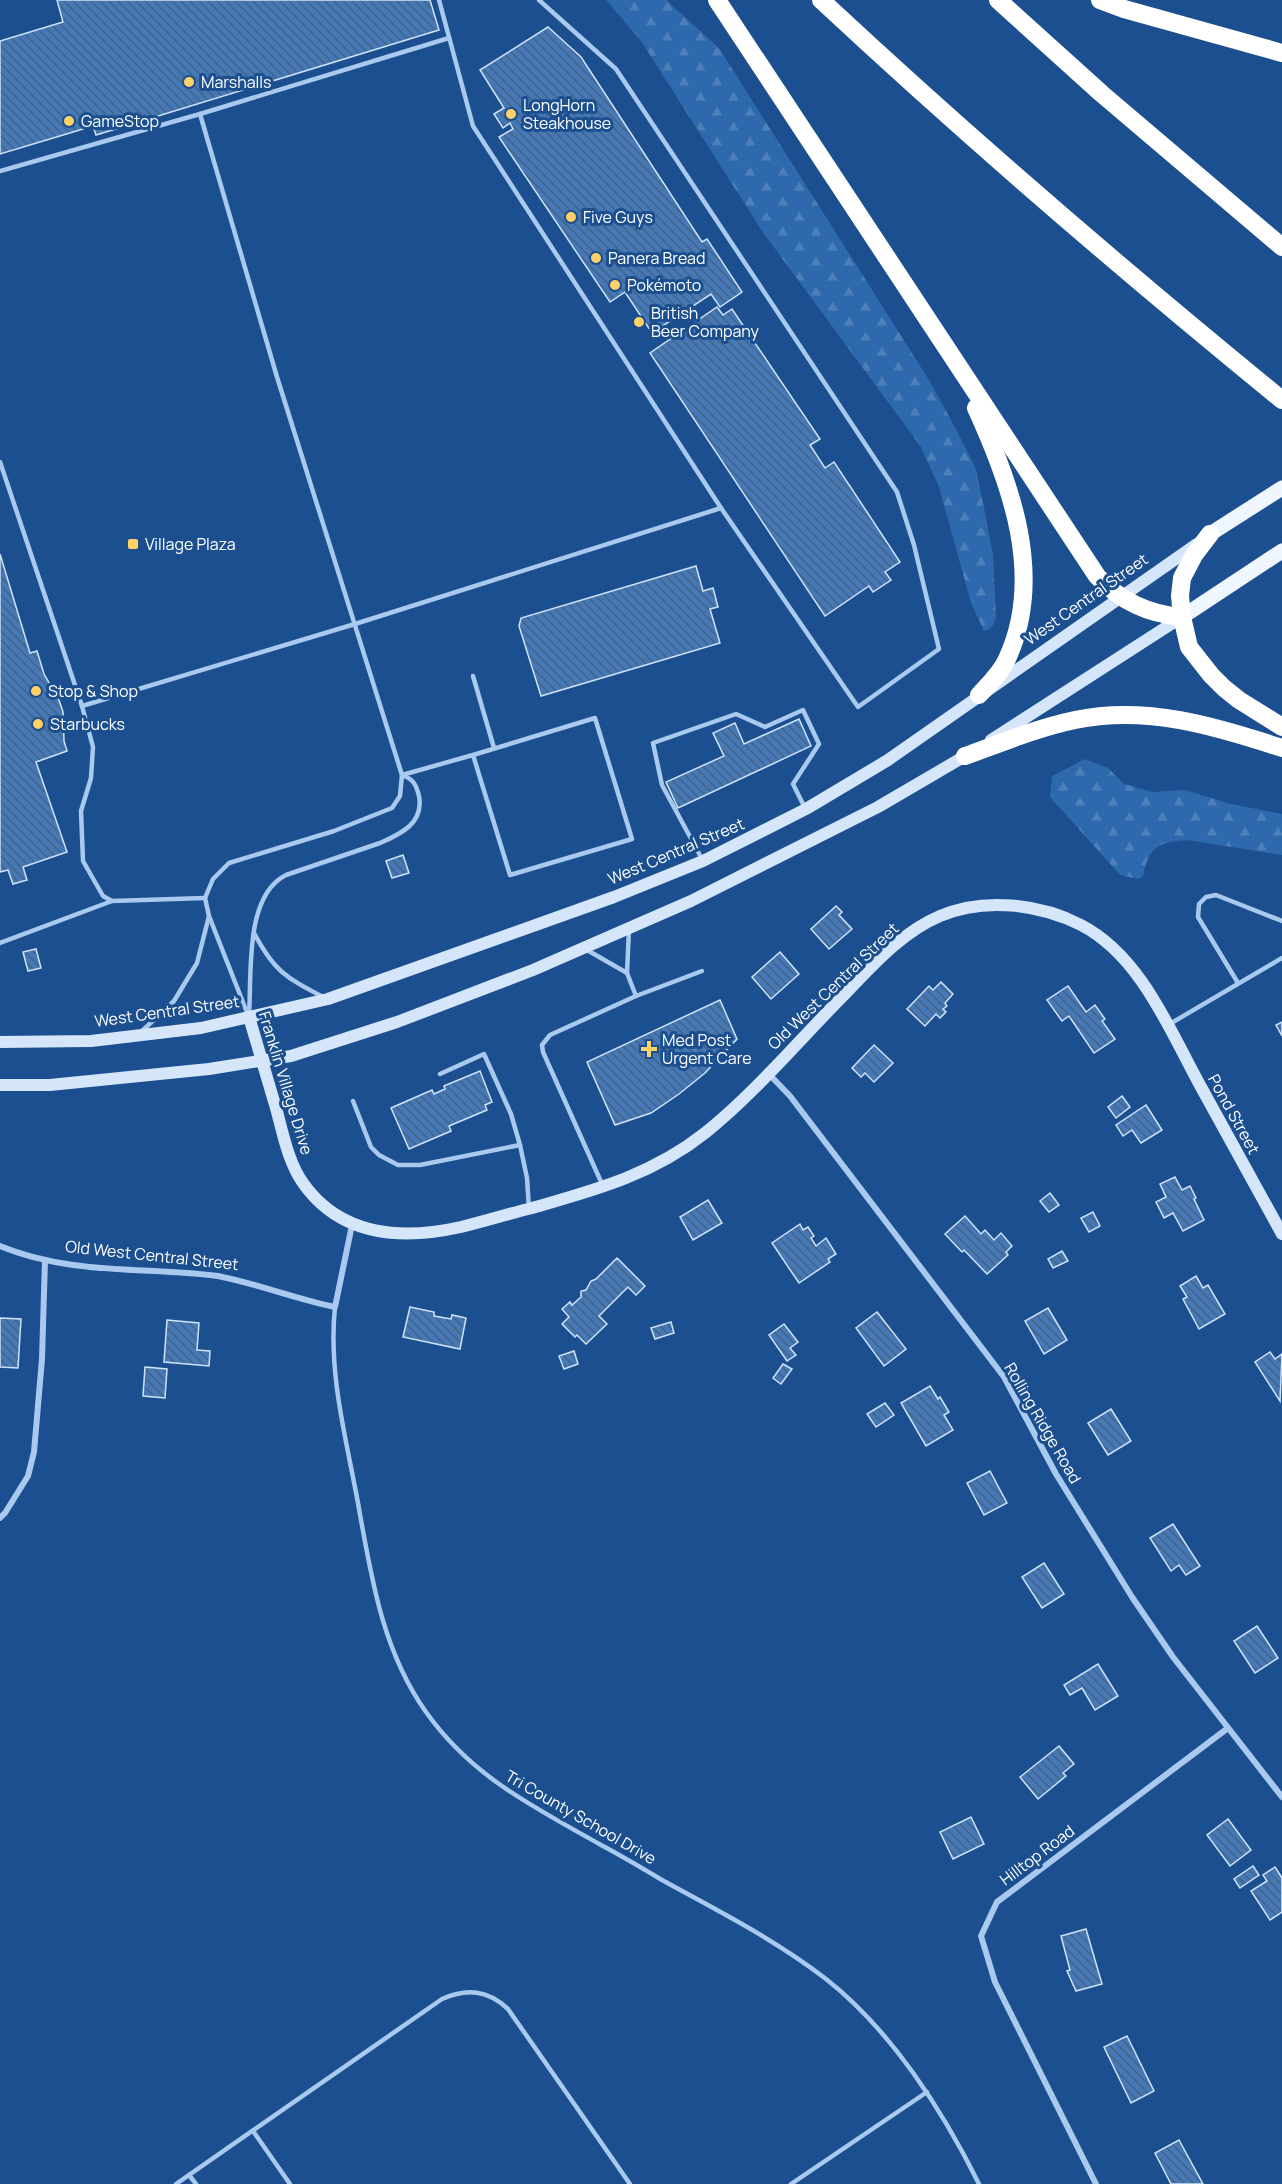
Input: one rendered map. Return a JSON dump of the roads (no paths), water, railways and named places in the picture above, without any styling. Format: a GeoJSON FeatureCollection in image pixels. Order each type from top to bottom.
{"type":"FeatureCollection","features":[{"type":"Feature","properties":{"kind":"highway"},"geometry":{"type":"LineString","coordinates":[[717,0],[1097,576],[1120,597],[1146,610],[1162,615],[1182,617]]}},
{"type":"Feature","properties":{"kind":"highway"},"geometry":{"type":"LineString","coordinates":[[821,0],[996,160],[1282,400]]}},
{"type":"Feature","properties":{"kind":"highway"},"geometry":{"type":"LineString","coordinates":[[998,0],[1110,101],[1282,247]]}},
{"type":"Feature","properties":{"kind":"highway"},"geometry":{"type":"LineString","coordinates":[[1100,0],[1134,12],[1282,53]]}},
{"type":"Feature","properties":{"kind":"highway"},"geometry":{"type":"LineString","coordinates":[[954,360],[993,446],[1011,497],[1018,525],[1023,572],[1022,603],[1012,646],[1006,661],[979,695]]}},
{"type":"Feature","properties":{"kind":"highway"},"geometry":{"type":"LineString","coordinates":[[1210,534],[1194,555],[1182,578],[1180,596],[1182,617],[1189,647],[1211,675],[1239,700],[1282,728]]}},
{"type":"Feature","properties":{"kind":"highway"},"geometry":{"type":"LineString","coordinates":[[965,756],[1039,729],[1075,720],[1108,716],[1150,715],[1175,718],[1219,727],[1282,748]]}},
{"type":"Feature","properties":{"kind":"main road","name":"West Central Street"},"geometry":{"type":"LineString","coordinates":[[0,1042],[91,1041],[201,1028],[328,999],[570,913],[703,861],[806,809],[888,760],[1210,534],[1282,488]]}},
{"type":"Feature","properties":{"kind":"main road"},"geometry":{"type":"LineString","coordinates":[[0,1085],[50,1085],[146,1077],[291,1056],[397,1022],[584,949],[691,901],[878,807],[965,756],[1282,551]]}},
{"type":"Feature","properties":{"kind":"main road","name":"Old West Central Street"},"geometry":{"type":"LineString","coordinates":[[352,1225],[395,1234],[418,1234],[463,1226],[603,1187],[650,1168],[687,1146],[720,1119],[888,951],[926,923],[939,916],[965,908],[994,905],[1024,907],[1050,912],[1077,923],[1109,943],[1123,957],[1158,1009]]}},
{"type":"Feature","properties":{"kind":"main road","name":"Pond Street"},"geometry":{"type":"LineString","coordinates":[[1158,1009],[1282,1234]]}},
{"type":"Feature","properties":{"kind":"main road","name":"Franklin Village Drive"},"geometry":{"type":"LineString","coordinates":[[249,1017],[285,1142],[299,1176],[328,1209],[352,1225]]}},
{"type":"Feature","properties":{"kind":"street","name":"Rolling Ridge Road"},"geometry":{"type":"LineString","coordinates":[[768,1072],[790,1096],[1004,1377],[1056,1474],[1132,1598],[1173,1657],[1282,1797]]}},
{"type":"Feature","properties":{"kind":"street","name":"Tri County School Drive"},"geometry":{"type":"LineString","coordinates":[[335,1307],[352,1225]]}},
{"type":"Feature","properties":{"kind":"street","name":"Old West Central Street"},"geometry":{"type":"LineString","coordinates":[[0,1246],[23,1255],[80,1266],[218,1276],[239,1280],[301,1300],[335,1307]]}},
{"type":"Feature","properties":{"kind":"street"},"geometry":{"type":"LineString","coordinates":[[0,1518],[28,1476],[34,1452],[42,1359],[45,1260]]}},
{"type":"Feature","properties":{"kind":"street","name":"Hilltop Road"},"geometry":{"type":"LineString","coordinates":[[1096,2184],[995,1982],[981,1936],[997,1902],[1228,1728]]}},
{"type":"Feature","properties":{"kind":"lane"},"geometry":{"type":"LineString","coordinates":[[439,0],[473,126],[721,508],[858,707],[939,649],[914,545],[897,492],[616,69],[539,0]]}},
{"type":"Feature","properties":{"kind":"lane"},"geometry":{"type":"LineString","coordinates":[[0,171],[200,114],[449,38]]}},
{"type":"Feature","properties":{"kind":"lane"},"geometry":{"type":"LineString","coordinates":[[0,943],[112,901],[205,898],[213,879],[230,863],[334,831],[392,808],[400,796],[402,775],[277,377],[200,114]]}},
{"type":"Feature","properties":{"kind":"lane"},"geometry":{"type":"LineString","coordinates":[[0,462],[82,706],[93,747],[91,778],[81,811],[83,861],[103,897],[112,901]]}},
{"type":"Feature","properties":{"kind":"lane"},"geometry":{"type":"LineString","coordinates":[[82,706],[356,624],[721,508]]}},
{"type":"Feature","properties":{"kind":"lane"},"geometry":{"type":"LineString","coordinates":[[473,676],[494,748]]}},
{"type":"Feature","properties":{"kind":"lane"},"geometry":{"type":"LineString","coordinates":[[703,861],[662,785],[653,743],[736,714],[765,727],[803,710],[819,744],[793,783],[806,809]]}},
{"type":"Feature","properties":{"kind":"lane"},"geometry":{"type":"LineString","coordinates":[[402,775],[595,718],[632,838],[510,875],[473,755]]}},
{"type":"Feature","properties":{"kind":"lane"},"geometry":{"type":"LineString","coordinates":[[249,1017],[253,931],[264,894],[278,879],[303,868],[380,843],[413,823],[418,816],[420,806],[418,793],[415,783],[402,775]]}},
{"type":"Feature","properties":{"kind":"lane"},"geometry":{"type":"LineString","coordinates":[[1238,983],[1198,917],[1199,904],[1206,897],[1216,896],[1282,921]]}},
{"type":"Feature","properties":{"kind":"lane","name":"Franklin Village Drive"},"geometry":{"type":"LineString","coordinates":[[205,898],[209,916],[249,1017]]}},
{"type":"Feature","properties":{"kind":"lane"},"geometry":{"type":"LineString","coordinates":[[137,1035],[174,1001],[197,963],[209,916]]}},
{"type":"Feature","properties":{"kind":"lane"},"geometry":{"type":"LineString","coordinates":[[629,928],[627,973],[636,996]]}},
{"type":"Feature","properties":{"kind":"lane"},"geometry":{"type":"LineString","coordinates":[[253,931],[267,958],[289,979],[328,999]]}},
{"type":"Feature","properties":{"kind":"lane"},"geometry":{"type":"LineString","coordinates":[[584,949],[627,973]]}},
{"type":"Feature","properties":{"kind":"lane"},"geometry":{"type":"LineString","coordinates":[[1167,1026],[1282,958]]}},
{"type":"Feature","properties":{"kind":"lane"},"geometry":{"type":"LineString","coordinates":[[603,1187],[542,1045],[550,1035],[636,996],[702,971]]}},
{"type":"Feature","properties":{"kind":"lane"},"geometry":{"type":"LineString","coordinates":[[441,1074],[484,1054],[511,1114],[527,1178],[529,1209]]}},
{"type":"Feature","properties":{"kind":"lane"},"geometry":{"type":"LineString","coordinates":[[353,1101],[375,1152],[398,1165],[420,1165],[520,1145]]}},
{"type":"Feature","properties":{"kind":"lane","name":"Tri County School Drive"},"geometry":{"type":"LineString","coordinates":[[335,1307],[333,1329],[335,1372],[375,1593],[391,1646],[410,1686],[428,1716],[474,1765],[527,1804],[740,1922],[828,1980],[863,2013],[927,2092],[954,2136],[979,2184]]}},
{"type":"Feature","properties":{"kind":"lane"},"geometry":{"type":"LineString","coordinates":[[176,2184],[442,1999],[455,1994],[478,1992],[500,2001],[508,2009],[630,2184]]}},
{"type":"Feature","properties":{"kind":"lane"},"geometry":{"type":"LineString","coordinates":[[791,2184],[927,2092]]}},
{"type":"Feature","properties":{"kind":"lane"},"geometry":{"type":"LineString","coordinates":[[253,2131],[290,2184]]}},
{"type":"Feature","properties":{"kind":"lane"},"geometry":{"type":"LineString","coordinates":[[189,2175],[196,2184]]}},
{"type":"Feature","properties":{"kind":"place","name":"Marshalls"},"geometry":{"type":"Point","coordinates":[189,82]}},
{"type":"Feature","properties":{"kind":"place","name":"LongHorn Steakhouse"},"geometry":{"type":"Point","coordinates":[511,114]}},
{"type":"Feature","properties":{"kind":"place","name":"GameStop"},"geometry":{"type":"Point","coordinates":[69,121]}},
{"type":"Feature","properties":{"kind":"place","name":"Five Guys"},"geometry":{"type":"Point","coordinates":[571,217]}},
{"type":"Feature","properties":{"kind":"place","name":"Panera Bread"},"geometry":{"type":"Point","coordinates":[596,258]}},
{"type":"Feature","properties":{"kind":"place","name":"Pokémoto"},"geometry":{"type":"Point","coordinates":[615,285]}},
{"type":"Feature","properties":{"kind":"place","name":"British Beer Company"},"geometry":{"type":"Point","coordinates":[639,322]}},
{"type":"Feature","properties":{"kind":"place","name":"Village Plaza"},"geometry":{"type":"Point","coordinates":[133,544]}},
{"type":"Feature","properties":{"kind":"place","name":"Stop & Shop"},"geometry":{"type":"Point","coordinates":[36,691]}},
{"type":"Feature","properties":{"kind":"place","name":"Starbucks"},"geometry":{"type":"Point","coordinates":[38,724]}},
{"type":"Feature","properties":{"kind":"place","name":"Med Post Urgent Care"},"geometry":{"type":"Point","coordinates":[649,1049]}}]}
